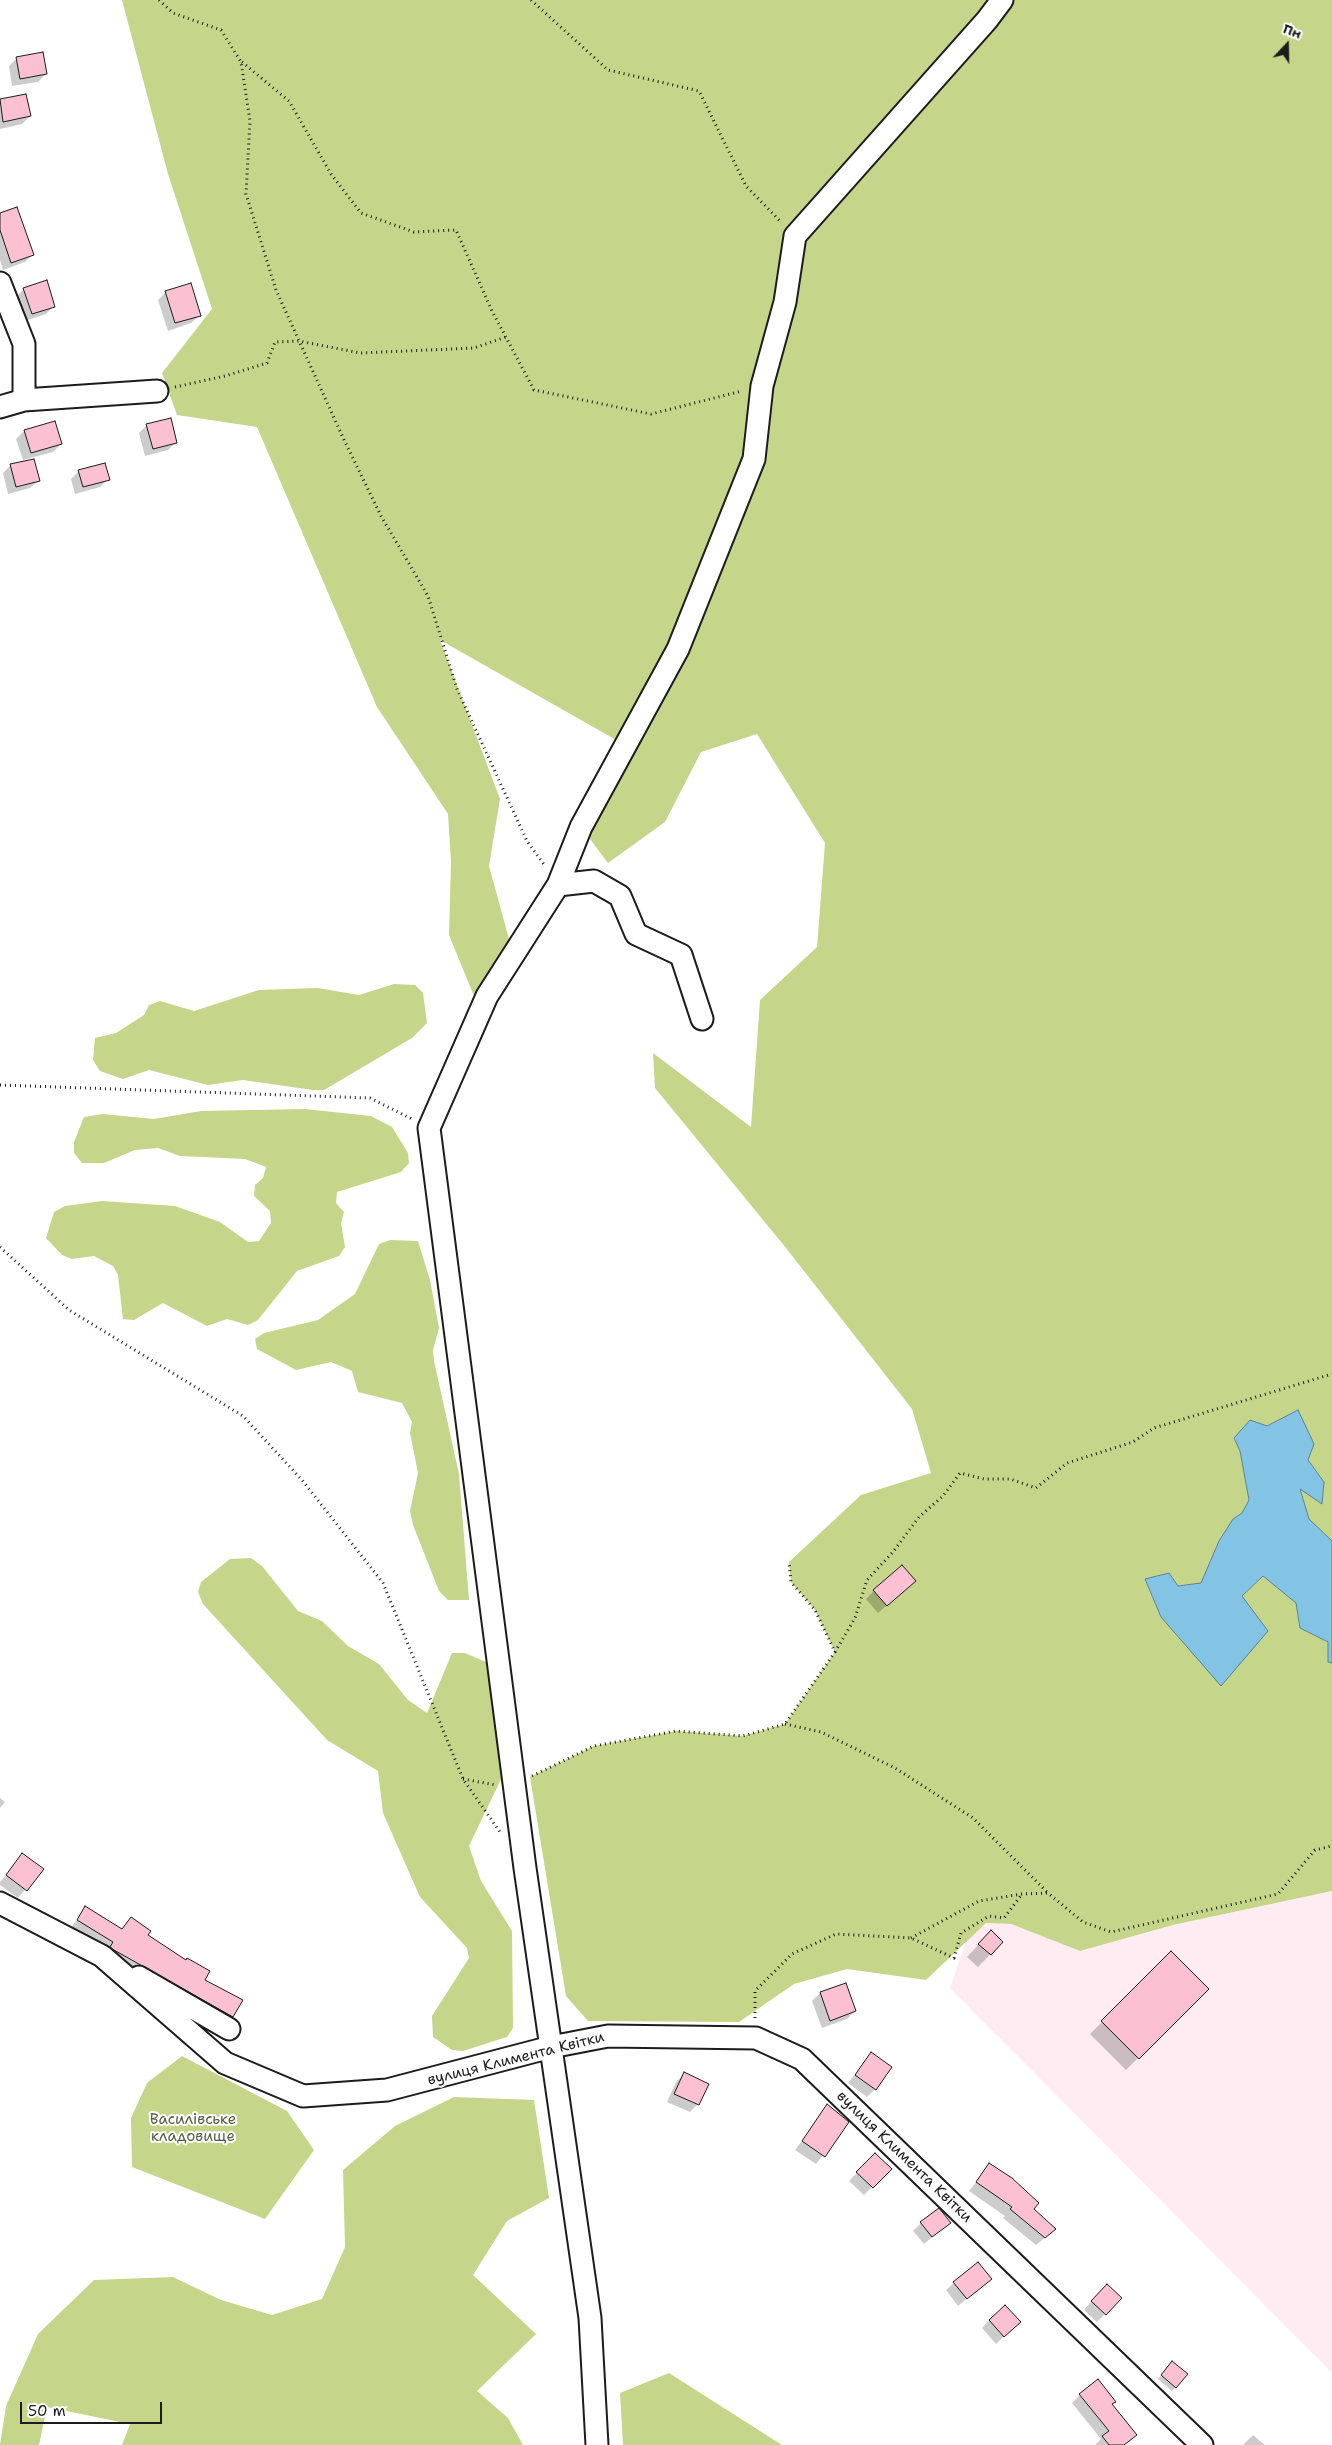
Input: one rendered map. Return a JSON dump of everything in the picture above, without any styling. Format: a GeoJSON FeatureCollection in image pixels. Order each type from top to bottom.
{"type":"FeatureCollection","features":[{"type":"Feature","properties":{"kind":"street"},"geometry":{"type":"LineString","coordinates":[[597,2445],[590,2318],[551,2047],[522,1783],[429,1128],[488,996],[558,885],[581,827],[678,649],[754,459],[762,386],[785,302],[795,236],[988,20],[1002,0]]}},
{"type":"Feature","properties":{"kind":"street"},"geometry":{"type":"LineString","coordinates":[[0,283],[24,344],[24,400]]}},
{"type":"Feature","properties":{"kind":"street"},"geometry":{"type":"LineString","coordinates":[[0,407],[24,400],[157,391]]}},
{"type":"Feature","properties":{"kind":"street"},"geometry":{"type":"LineString","coordinates":[[558,885],[594,881],[620,896],[636,934],[681,955],[702,1019]]}},
{"type":"Feature","properties":{"kind":"street","name":"вулиця Климента Квітки"},"geometry":{"type":"LineString","coordinates":[[0,1903],[102,1956],[225,2063],[303,2096],[386,2090],[551,2047],[608,2036],[756,2038],[802,2059],[1202,2445]]}},
{"type":"Feature","properties":{"kind":"street"},"geometry":{"type":"LineString","coordinates":[[102,1956],[229,2029]]}},
{"type":"Feature","properties":{"kind":"path"},"geometry":{"type":"LineString","coordinates":[[159,0],[173,13],[221,30],[242,62],[289,101],[331,174],[361,213],[414,232],[456,230],[506,336],[534,390],[650,414],[762,386]]}},
{"type":"Feature","properties":{"kind":"path"},"geometry":{"type":"LineString","coordinates":[[531,0],[608,70],[699,92],[746,186],[795,236]]}},
{"type":"Feature","properties":{"kind":"path"},"geometry":{"type":"LineString","coordinates":[[242,62],[250,121],[246,194],[276,290],[373,499],[428,596],[457,689],[527,841],[558,885]]}},
{"type":"Feature","properties":{"kind":"path"},"geometry":{"type":"LineString","coordinates":[[157,391],[224,376],[267,363],[274,342],[299,341],[360,353],[474,348],[506,336]]}},
{"type":"Feature","properties":{"kind":"path"},"geometry":{"type":"LineString","coordinates":[[0,1085],[370,1098],[429,1128]]}},
{"type":"Feature","properties":{"kind":"path"},"geometry":{"type":"LineString","coordinates":[[0,1247],[69,1310],[243,1416],[302,1480],[383,1583],[463,1780],[502,1836]]}},
{"type":"Feature","properties":{"kind":"path"},"geometry":{"type":"LineString","coordinates":[[785,1724],[835,1652],[855,1618],[867,1580],[893,1552],[919,1517],[943,1496],[960,1473],[984,1479],[1010,1478],[1036,1488],[1066,1463],[1133,1442],[1154,1428],[1332,1374]]}},
{"type":"Feature","properties":{"kind":"path"},"geometry":{"type":"LineString","coordinates":[[789,1562],[791,1582],[815,1610],[835,1652]]}},
{"type":"Feature","properties":{"kind":"path"},"geometry":{"type":"LineString","coordinates":[[463,1780],[522,1783],[594,1746],[676,1731],[744,1736],[785,1724],[821,1732],[895,1768],[966,1813],[1048,1893],[1083,1922],[1111,1932],[1278,1894],[1315,1850],[1332,1846]]}},
{"type":"Feature","properties":{"kind":"path"},"geometry":{"type":"LineString","coordinates":[[912,1938],[979,1901],[1022,1894],[1048,1893]]}},
{"type":"Feature","properties":{"kind":"path"},"geometry":{"type":"LineString","coordinates":[[756,2038],[755,1991],[792,1954],[836,1934],[912,1938],[954,1958],[961,1933],[989,1916],[1004,1918],[1022,1894]]}},
{"type":"Feature","properties":{"kind":"shaded area"},"geometry":{"type":"Polygon","coordinates":[[[1332,1891],[1332,2373],[950,1988],[966,1941],[986,1923],[1011,1924],[1080,1951],[1173,1925],[1332,1891]]]}},
{"type":"Feature","properties":{"kind":"green space"},"geometry":{"type":"Polygon","coordinates":[[[122,0],[1332,0],[1332,1541],[1309,1520],[1300,1488],[1322,1503],[1324,1482],[1308,1460],[1298,1410],[1267,1426],[1234,1438],[1240,1451],[1249,1500],[1242,1513],[1233,1519],[1219,1541],[1201,1583],[1178,1586],[1169,1573],[1145,1580],[1161,1617],[1242,1596],[1263,1576],[1296,1603],[1300,1628],[1328,1642],[1328,1662],[1332,1663],[1332,1891],[1173,1925],[1080,1951],[1011,1924],[986,1923],[926,1980],[847,1969],[794,1984],[739,2022],[588,2021],[566,1996],[530,1777],[594,1746],[676,1731],[743,1736],[785,1724],[835,1652],[815,1610],[791,1582],[789,1562],[861,1495],[931,1473],[912,1409],[786,1248],[655,1088],[653,1053],[751,1127],[760,1000],[817,947],[825,843],[757,734],[701,752],[665,822],[608,863],[581,827],[625,745],[440,640],[500,799],[489,866],[509,939],[474,996],[449,935],[451,861],[448,814],[377,707],[257,427],[177,415],[162,373],[212,309],[168,174],[122,0]]]}},
{"type":"Feature","properties":{"kind":"green space"},"geometry":{"type":"Polygon","coordinates":[[[394,984],[415,985],[423,993],[427,1023],[412,1038],[324,1090],[243,1080],[208,1085],[149,1070],[123,1079],[100,1071],[93,1060],[95,1038],[116,1033],[144,1015],[149,1005],[160,1001],[194,1011],[259,990],[318,988],[359,995],[394,984]]]}},
{"type":"Feature","properties":{"kind":"green space"},"geometry":{"type":"Polygon","coordinates":[[[305,1109],[371,1116],[392,1127],[408,1153],[409,1163],[401,1172],[337,1192],[336,1203],[344,1212],[341,1223],[345,1247],[339,1256],[297,1271],[258,1320],[248,1325],[227,1319],[207,1326],[163,1303],[134,1320],[123,1319],[118,1275],[113,1266],[94,1256],[72,1259],[62,1255],[46,1238],[54,1212],[65,1206],[102,1201],[175,1206],[220,1222],[248,1242],[259,1241],[271,1223],[270,1211],[254,1196],[255,1185],[263,1178],[266,1167],[245,1159],[180,1156],[158,1148],[135,1150],[104,1163],[82,1163],[74,1153],[74,1142],[84,1117],[103,1114],[154,1119],[201,1111],[305,1109]]]}},
{"type":"Feature","properties":{"kind":"green space"},"geometry":{"type":"Polygon","coordinates":[[[390,1240],[418,1241],[430,1280],[439,1328],[433,1350],[434,1361],[459,1474],[469,1600],[448,1600],[439,1591],[413,1525],[410,1511],[418,1473],[410,1433],[412,1422],[402,1403],[358,1392],[352,1371],[331,1362],[296,1370],[257,1349],[255,1339],[264,1333],[318,1320],[355,1294],[379,1244],[390,1240]]]}},
{"type":"Feature","properties":{"kind":"green space"},"geometry":{"type":"Polygon","coordinates":[[[251,1558],[262,1566],[298,1611],[322,1621],[348,1646],[379,1664],[408,1700],[427,1713],[452,1653],[465,1653],[486,1662],[505,1771],[469,1846],[481,1881],[512,1931],[513,2028],[507,2037],[463,2051],[452,2050],[433,2037],[432,2016],[469,1958],[467,1948],[420,1897],[383,1813],[378,1771],[327,1740],[203,1604],[198,1592],[201,1582],[230,1559],[251,1558]]]}},
{"type":"Feature","properties":{"kind":"green space","name":"Василівське кладовище"},"geometry":{"type":"Polygon","coordinates":[[[182,2056],[287,2111],[314,2150],[265,2219],[132,2167],[131,2118],[147,2083],[182,2056]]]}},
{"type":"Feature","properties":{"kind":"green space"},"geometry":{"type":"Polygon","coordinates":[[[454,2097],[534,2100],[549,2198],[507,2221],[473,2275],[536,2334],[477,2391],[508,2418],[523,2445],[122,2445],[130,2424],[47,2407],[39,2445],[0,2445],[6,2406],[38,2334],[94,2280],[173,2277],[221,2300],[272,2315],[322,2299],[345,2247],[343,2170],[395,2126],[454,2097]]]}},
{"type":"Feature","properties":{"kind":"green space"},"geometry":{"type":"Polygon","coordinates":[[[669,2373],[782,2445],[623,2445],[620,2393],[669,2373]]]}},
{"type":"Feature","properties":{"kind":"water"},"geometry":{"type":"Polygon","coordinates":[[[1298,1410],[1314,1444],[1308,1460],[1324,1482],[1322,1504],[1300,1489],[1309,1519],[1332,1541],[1332,1663],[1328,1662],[1328,1642],[1300,1628],[1296,1603],[1263,1576],[1242,1596],[1268,1631],[1221,1686],[1161,1617],[1145,1579],[1169,1573],[1178,1586],[1201,1583],[1219,1541],[1233,1519],[1242,1513],[1249,1500],[1240,1451],[1234,1438],[1250,1420],[1267,1426],[1298,1410]]]}},
{"type":"Feature","properties":{"kind":"building"},"geometry":{"type":"Polygon","coordinates":[[[43,52],[47,74],[20,79],[16,57],[43,52]]]}},
{"type":"Feature","properties":{"kind":"building"},"geometry":{"type":"Polygon","coordinates":[[[26,94],[31,116],[3,122],[0,99],[26,94]]]}},
{"type":"Feature","properties":{"kind":"building"},"geometry":{"type":"Polygon","coordinates":[[[17,207],[34,255],[11,263],[0,230],[0,213],[17,207]]]}},
{"type":"Feature","properties":{"kind":"building"},"geometry":{"type":"Polygon","coordinates":[[[47,280],[55,307],[32,314],[23,288],[47,280]]]}},
{"type":"Feature","properties":{"kind":"building"},"geometry":{"type":"Polygon","coordinates":[[[191,283],[201,316],[175,323],[165,291],[191,283]]]}},
{"type":"Feature","properties":{"kind":"building"},"geometry":{"type":"Polygon","coordinates":[[[171,418],[177,443],[153,449],[146,424],[171,418]]]}},
{"type":"Feature","properties":{"kind":"building"},"geometry":{"type":"Polygon","coordinates":[[[55,421],[62,444],[31,453],[24,430],[55,421]]]}},
{"type":"Feature","properties":{"kind":"building"},"geometry":{"type":"Polygon","coordinates":[[[34,459],[40,481],[16,487],[10,464],[34,459]]]}},
{"type":"Feature","properties":{"kind":"building"},"geometry":{"type":"Polygon","coordinates":[[[105,463],[110,480],[83,487],[78,470],[105,463]]]}},
{"type":"Feature","properties":{"kind":"building"},"geometry":{"type":"Polygon","coordinates":[[[902,1565],[916,1581],[887,1606],[873,1590],[902,1565]]]}},
{"type":"Feature","properties":{"kind":"building"},"geometry":{"type":"Polygon","coordinates":[[[22,1853],[44,1869],[27,1891],[6,1875],[22,1853]]]}},
{"type":"Feature","properties":{"kind":"building"},"geometry":{"type":"Polygon","coordinates":[[[85,1906],[122,1929],[131,1917],[151,1931],[148,1935],[186,1960],[187,1958],[210,1971],[205,1980],[243,2000],[233,2017],[110,1947],[113,1942],[77,1920],[85,1906]]]}},
{"type":"Feature","properties":{"kind":"building"},"geometry":{"type":"Polygon","coordinates":[[[991,1930],[1003,1942],[991,1955],[978,1944],[991,1930]]]}},
{"type":"Feature","properties":{"kind":"building"},"geometry":{"type":"Polygon","coordinates":[[[1171,1951],[1209,1989],[1139,2059],[1101,2021],[1171,1951]]]}},
{"type":"Feature","properties":{"kind":"building"},"geometry":{"type":"Polygon","coordinates":[[[846,1983],[856,2011],[830,2021],[820,1992],[846,1983]]]}},
{"type":"Feature","properties":{"kind":"building"},"geometry":{"type":"Polygon","coordinates":[[[871,2052],[892,2067],[876,2090],[855,2075],[871,2052]]]}},
{"type":"Feature","properties":{"kind":"building"},"geometry":{"type":"Polygon","coordinates":[[[684,2072],[709,2084],[699,2105],[674,2094],[684,2072]]]}},
{"type":"Feature","properties":{"kind":"building"},"geometry":{"type":"Polygon","coordinates":[[[827,2104],[849,2122],[825,2157],[802,2141],[827,2104]]]}},
{"type":"Feature","properties":{"kind":"building"},"geometry":{"type":"Polygon","coordinates":[[[875,2153],[892,2169],[873,2188],[856,2172],[875,2153]]]}},
{"type":"Feature","properties":{"kind":"building"},"geometry":{"type":"Polygon","coordinates":[[[989,2163],[1012,2178],[1039,2203],[1034,2209],[1056,2229],[1045,2238],[1010,2209],[1012,2207],[976,2182],[989,2163]]]}},
{"type":"Feature","properties":{"kind":"building"},"geometry":{"type":"Polygon","coordinates":[[[939,2208],[951,2223],[932,2237],[920,2222],[939,2208]]]}},
{"type":"Feature","properties":{"kind":"building"},"geometry":{"type":"Polygon","coordinates":[[[978,2262],[992,2279],[967,2299],[953,2282],[978,2262]]]}},
{"type":"Feature","properties":{"kind":"building"},"geometry":{"type":"Polygon","coordinates":[[[1107,2284],[1122,2298],[1106,2315],[1091,2301],[1107,2284]]]}},
{"type":"Feature","properties":{"kind":"building"},"geometry":{"type":"Polygon","coordinates":[[[1005,2305],[1021,2322],[1004,2337],[989,2320],[1005,2305]]]}},
{"type":"Feature","properties":{"kind":"building"},"geometry":{"type":"Polygon","coordinates":[[[1172,2361],[1188,2374],[1176,2388],[1161,2375],[1172,2361]]]}},
{"type":"Feature","properties":{"kind":"building"},"geometry":{"type":"Polygon","coordinates":[[[1098,2379],[1116,2402],[1112,2404],[1137,2435],[1124,2445],[1109,2445],[1102,2436],[1109,2431],[1079,2394],[1098,2379]]]}}]}
